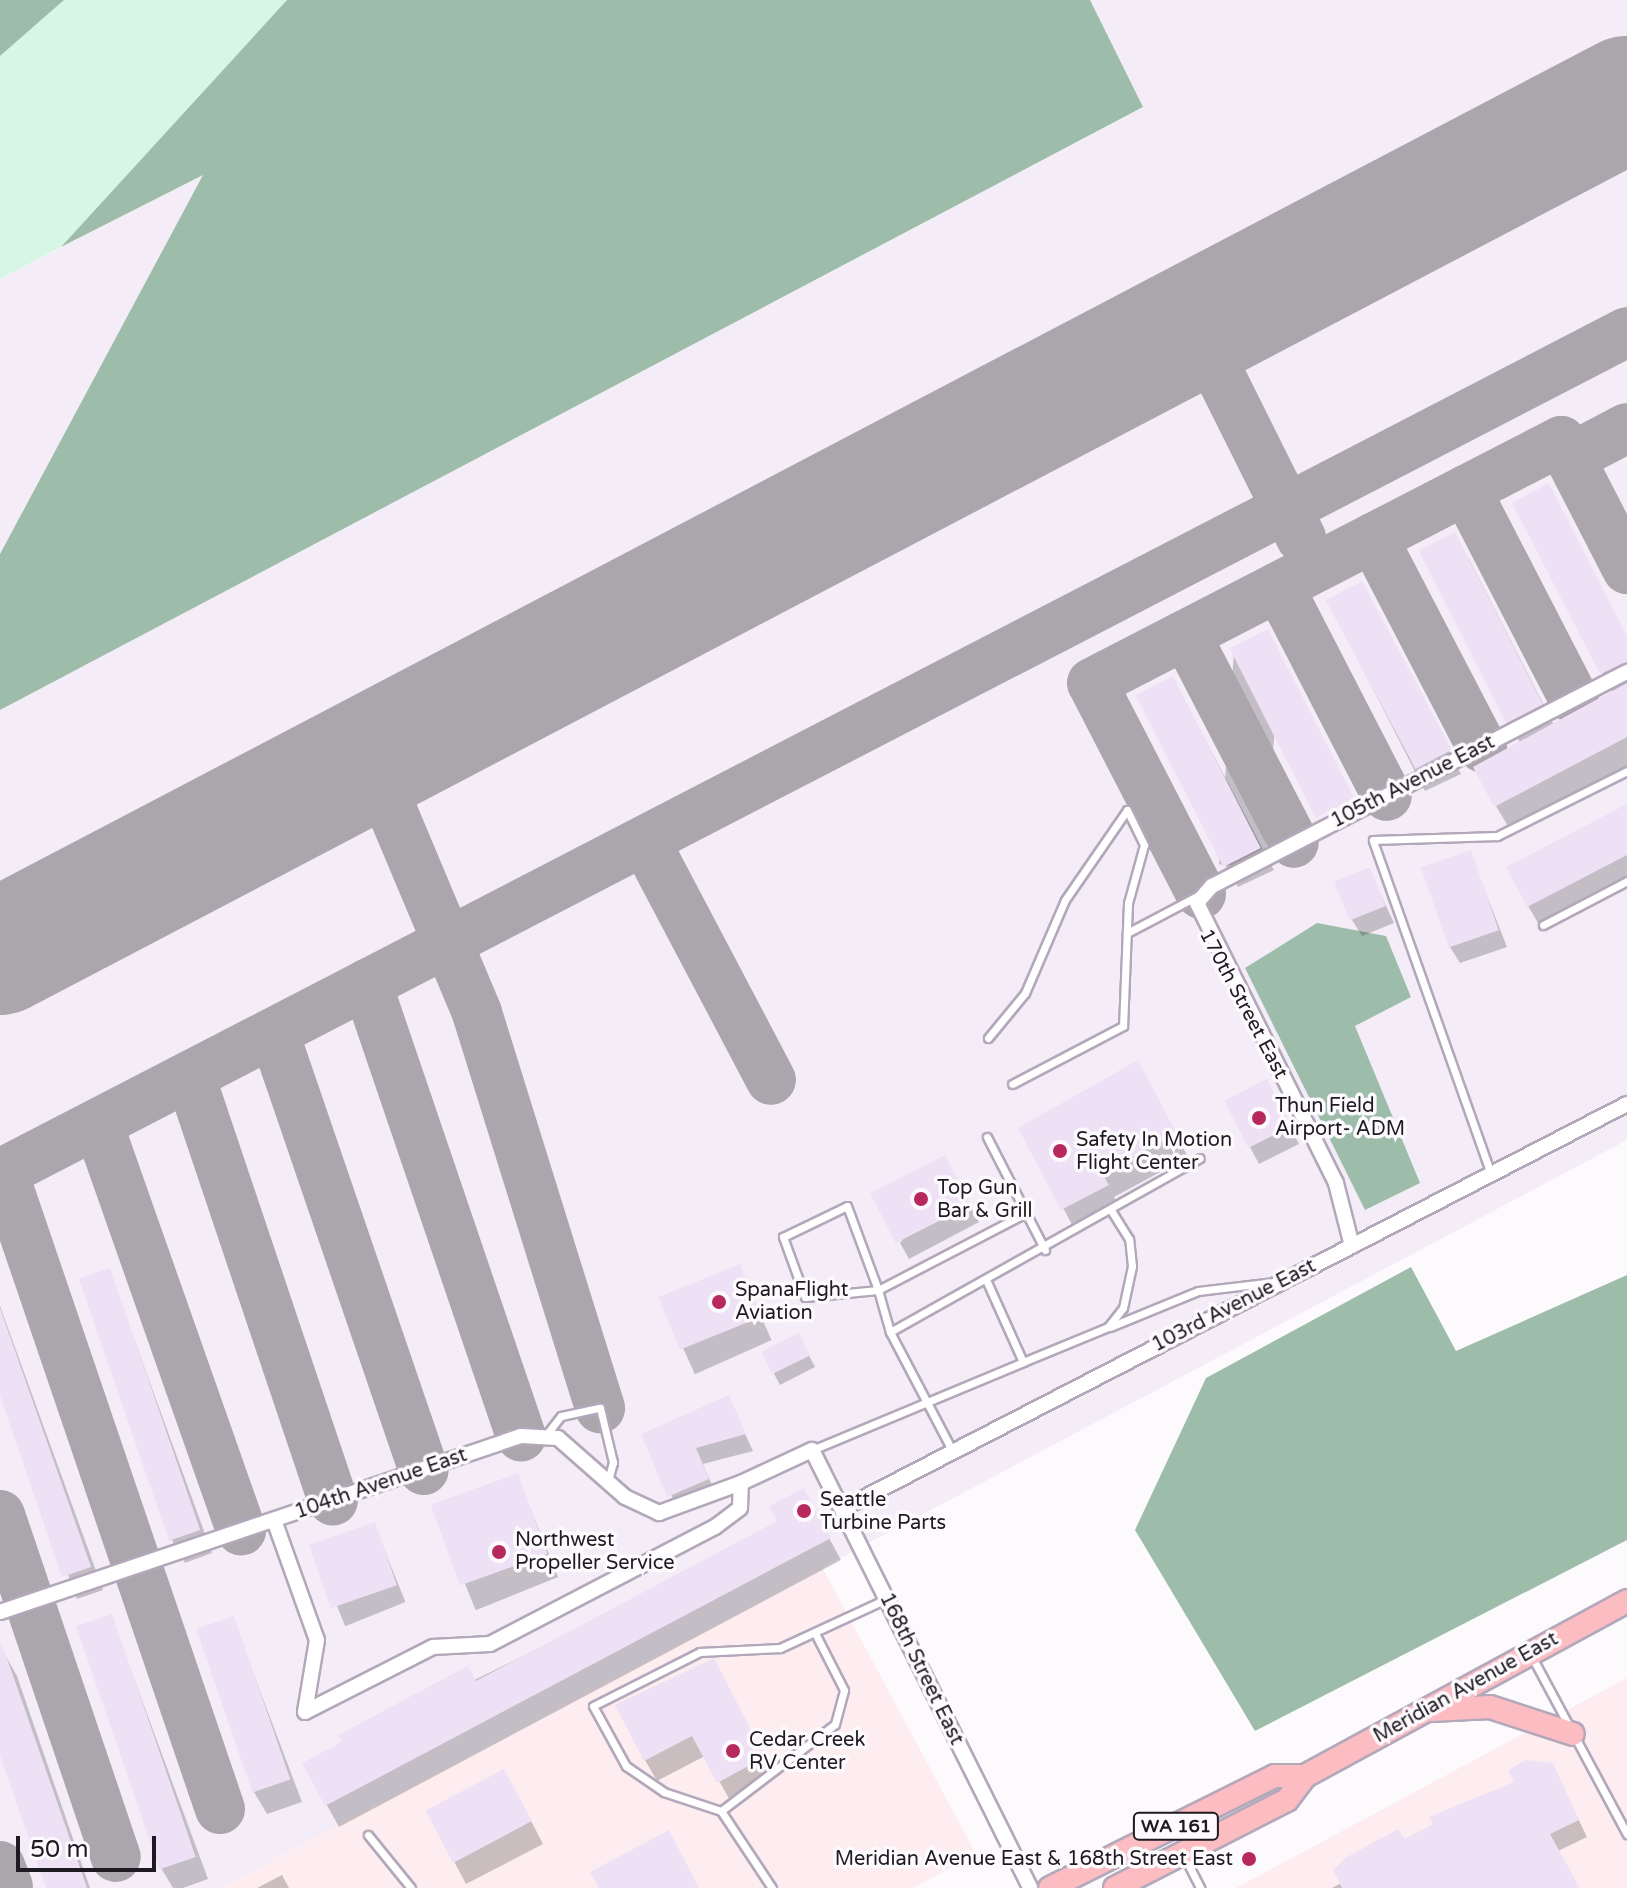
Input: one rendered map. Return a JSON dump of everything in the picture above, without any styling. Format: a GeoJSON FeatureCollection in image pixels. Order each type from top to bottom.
{"type":"FeatureCollection","features":[{"type":"Feature","properties":{"kind":"main road","name":"Meridian Avenue East"},"geometry":{"type":"LineString","coordinates":[[1115,1888],[1287,1800],[1305,1776],[1627,1601]]}},
{"type":"Feature","properties":{"kind":"main road"},"geometry":{"type":"LineString","coordinates":[[1426,1710],[1490,1707],[1573,1734]]}},
{"type":"Feature","properties":{"kind":"main road","name":"Meridian Avenue East"},"geometry":{"type":"LineString","coordinates":[[1050,1888],[1275,1776],[1305,1776]]}},
{"type":"Feature","properties":{"kind":"street","name":"105th Avenue East"},"geometry":{"type":"LineString","coordinates":[[1201,894],[1627,672]]}},
{"type":"Feature","properties":{"kind":"street","name":"170th Street East"},"geometry":{"type":"LineString","coordinates":[[1201,894],[1196,915],[1336,1183],[1352,1246]]}},
{"type":"Feature","properties":{"kind":"street","name":"103rd Avenue East"},"geometry":{"type":"LineString","coordinates":[[842,1509],[1627,1104]]}},
{"type":"Feature","properties":{"kind":"street"},"geometry":{"type":"LineString","coordinates":[[546,1435],[575,1448],[608,1481],[659,1513],[741,1483],[812,1450]]}},
{"type":"Feature","properties":{"kind":"street","name":"104th Avenue East"},"geometry":{"type":"LineString","coordinates":[[0,1612],[521,1436],[546,1435]]}},
{"type":"Feature","properties":{"kind":"street","name":"168th Street East"},"geometry":{"type":"LineString","coordinates":[[812,1450],[1030,1888]]}},
{"type":"Feature","properties":{"kind":"street"},"geometry":{"type":"LineString","coordinates":[[274,1520],[317,1640],[305,1712],[433,1647],[490,1644],[701,1534],[740,1508],[741,1483]]}},
{"type":"Feature","properties":{"kind":"lane"},"geometry":{"type":"LineString","coordinates":[[1491,1174],[1373,840],[1497,836],[1627,771]]}},
{"type":"Feature","properties":{"kind":"lane"},"geometry":{"type":"LineString","coordinates":[[988,1038],[1025,993],[1065,900],[1127,810],[1144,845],[1127,933],[1123,1026],[1012,1084]]}},
{"type":"Feature","properties":{"kind":"lane"},"geometry":{"type":"LineString","coordinates":[[1543,925],[1627,881]]}},
{"type":"Feature","properties":{"kind":"lane"},"geometry":{"type":"LineString","coordinates":[[1127,933],[1201,894]]}},
{"type":"Feature","properties":{"kind":"lane"},"geometry":{"type":"LineString","coordinates":[[987,1137],[1045,1250]]}},
{"type":"Feature","properties":{"kind":"lane"},"geometry":{"type":"LineString","coordinates":[[890,1332],[1045,1250],[1200,1158]]}},
{"type":"Feature","properties":{"kind":"lane"},"geometry":{"type":"LineString","coordinates":[[953,1452],[890,1332],[878,1290],[847,1206],[783,1237],[805,1297],[878,1290],[1026,1213]]}},
{"type":"Feature","properties":{"kind":"lane"},"geometry":{"type":"LineString","coordinates":[[1108,1327],[1123,1308],[1132,1266],[1129,1239],[1112,1212]]}},
{"type":"Feature","properties":{"kind":"lane"},"geometry":{"type":"LineString","coordinates":[[987,1282],[1023,1362]]}},
{"type":"Feature","properties":{"kind":"lane"},"geometry":{"type":"LineString","coordinates":[[812,1450],[924,1398],[1023,1362],[1198,1291],[1280,1282]]}},
{"type":"Feature","properties":{"kind":"lane"},"geometry":{"type":"LineString","coordinates":[[546,1435],[561,1416],[600,1408],[613,1462],[608,1481]]}},
{"type":"Feature","properties":{"kind":"lane"},"geometry":{"type":"LineString","coordinates":[[772,1888],[721,1811],[664,1792],[626,1766],[593,1706],[700,1652],[763,1652],[815,1633],[886,1599]]}},
{"type":"Feature","properties":{"kind":"lane"},"geometry":{"type":"LineString","coordinates":[[721,1811],[835,1724],[844,1690],[815,1633]]}},
{"type":"Feature","properties":{"kind":"lane"},"geometry":{"type":"LineString","coordinates":[[1530,1652],[1627,1834]]}},
{"type":"Feature","properties":{"kind":"lane"},"geometry":{"type":"LineString","coordinates":[[368,1835],[411,1888]]}},
{"type":"Feature","properties":{"kind":"lane"},"geometry":{"type":"LineString","coordinates":[[1183,1854],[1200,1888]]}},
{"type":"Feature","properties":{"kind":"shaded area"},"geometry":{"type":"Polygon","coordinates":[[[1090,0],[1627,0],[1627,1140],[220,1888],[0,1888],[0,710],[1142,108],[1090,0]]]}},
{"type":"Feature","properties":{"kind":"shaded area"},"geometry":{"type":"Polygon","coordinates":[[[204,174],[0,554],[0,279],[204,174]]]}},
{"type":"Feature","properties":{"kind":"shaded area"},"geometry":{"type":"Polygon","coordinates":[[[821,1565],[976,1854],[913,1888],[220,1888],[821,1565]]]}},
{"type":"Feature","properties":{"kind":"shaded area"},"geometry":{"type":"Polygon","coordinates":[[[1627,1678],[1627,1888],[1236,1888],[1627,1678]]]}},
{"type":"Feature","properties":{"kind":"green space"},"geometry":{"type":"Polygon","coordinates":[[[0,0],[64,0],[0,56],[0,0]]]}},
{"type":"Feature","properties":{"kind":"green space"},"geometry":{"type":"Polygon","coordinates":[[[64,0],[287,0],[61,247],[0,279],[0,56],[64,0]]]}},
{"type":"Feature","properties":{"kind":"green space"},"geometry":{"type":"Polygon","coordinates":[[[287,0],[1090,0],[1143,107],[0,710],[0,554],[203,175],[61,247],[287,0]]]}},
{"type":"Feature","properties":{"kind":"green space"},"geometry":{"type":"Polygon","coordinates":[[[1317,923],[1386,936],[1411,997],[1355,1026],[1420,1183],[1365,1210],[1245,968],[1317,923]]]}},
{"type":"Feature","properties":{"kind":"green space"},"geometry":{"type":"Polygon","coordinates":[[[1411,1267],[1456,1351],[1627,1275],[1627,1540],[1255,1731],[1135,1530],[1206,1378],[1411,1267]]]}},
{"type":"Feature","properties":{"kind":"building"},"geometry":{"type":"Polygon","coordinates":[[[1549,483],[1627,636],[1627,662],[1600,674],[1512,503],[1549,483]]]}},
{"type":"Feature","properties":{"kind":"building"},"geometry":{"type":"Polygon","coordinates":[[[1455,532],[1543,705],[1507,723],[1418,551],[1455,532]]]}},
{"type":"Feature","properties":{"kind":"building"},"geometry":{"type":"Polygon","coordinates":[[[1362,581],[1452,750],[1415,769],[1326,600],[1362,581]]]}},
{"type":"Feature","properties":{"kind":"building"},"geometry":{"type":"Polygon","coordinates":[[[1268,629],[1354,798],[1316,818],[1230,649],[1268,629]]]}},
{"type":"Feature","properties":{"kind":"building"},"geometry":{"type":"Polygon","coordinates":[[[1173,676],[1261,848],[1223,867],[1136,695],[1173,676]]]}},
{"type":"Feature","properties":{"kind":"building"},"geometry":{"type":"Polygon","coordinates":[[[1627,683],[1627,737],[1494,807],[1473,767],[1627,683]]]}},
{"type":"Feature","properties":{"kind":"building"},"geometry":{"type":"Polygon","coordinates":[[[1627,804],[1627,855],[1527,907],[1506,867],[1627,804]]]}},
{"type":"Feature","properties":{"kind":"building"},"geometry":{"type":"Polygon","coordinates":[[[1471,850],[1499,930],[1449,948],[1421,867],[1471,850]]]}},
{"type":"Feature","properties":{"kind":"building"},"geometry":{"type":"Polygon","coordinates":[[[1370,867],[1386,906],[1350,921],[1334,882],[1370,867]]]}},
{"type":"Feature","properties":{"kind":"building"},"geometry":{"type":"Polygon","coordinates":[[[1138,1060],[1177,1134],[1102,1173],[1109,1185],[1061,1210],[1018,1128],[1138,1060]]]}},
{"type":"Feature","properties":{"kind":"building"},"geometry":{"type":"Polygon","coordinates":[[[1267,1079],[1291,1126],[1248,1148],[1224,1101],[1267,1079]]]}},
{"type":"Feature","properties":{"kind":"building","name":"Top Gun Bar & Grill"},"geometry":{"type":"Polygon","coordinates":[[[945,1155],[970,1205],[896,1243],[870,1193],[945,1155]]]}},
{"type":"Feature","properties":{"kind":"building"},"geometry":{"type":"Polygon","coordinates":[[[740,1264],[761,1317],[680,1350],[658,1297],[740,1264]]]}},
{"type":"Feature","properties":{"kind":"building"},"geometry":{"type":"Polygon","coordinates":[[[110,1268],[200,1530],[169,1541],[79,1279],[110,1268]]]}},
{"type":"Feature","properties":{"kind":"building"},"geometry":{"type":"Polygon","coordinates":[[[0,1308],[91,1567],[62,1577],[0,1396],[0,1308]]]}},
{"type":"Feature","properties":{"kind":"building"},"geometry":{"type":"Polygon","coordinates":[[[799,1333],[810,1355],[772,1374],[761,1351],[799,1333]]]}},
{"type":"Feature","properties":{"kind":"building"},"geometry":{"type":"Polygon","coordinates":[[[729,1395],[746,1434],[696,1448],[709,1479],[667,1497],[641,1434],[729,1395]]]}},
{"type":"Feature","properties":{"kind":"building"},"geometry":{"type":"Polygon","coordinates":[[[518,1473],[547,1554],[460,1586],[431,1505],[518,1473]]]}},
{"type":"Feature","properties":{"kind":"building"},"geometry":{"type":"Polygon","coordinates":[[[804,1488],[831,1538],[325,1806],[302,1763],[342,1742],[338,1735],[468,1666],[476,1681],[777,1521],[769,1506],[804,1488]]]}},
{"type":"Feature","properties":{"kind":"building"},"geometry":{"type":"Polygon","coordinates":[[[375,1522],[397,1585],[331,1608],[309,1545],[375,1522]]]}},
{"type":"Feature","properties":{"kind":"building"},"geometry":{"type":"Polygon","coordinates":[[[112,1614],[196,1857],[160,1869],[76,1626],[112,1614]]]}},
{"type":"Feature","properties":{"kind":"building"},"geometry":{"type":"Polygon","coordinates":[[[234,1616],[290,1780],[253,1793],[196,1629],[234,1616]]]}},
{"type":"Feature","properties":{"kind":"building"},"geometry":{"type":"Polygon","coordinates":[[[0,1645],[87,1888],[46,1888],[0,1756],[0,1645]]]}},
{"type":"Feature","properties":{"kind":"building"},"geometry":{"type":"Polygon","coordinates":[[[714,1658],[765,1757],[717,1783],[692,1736],[644,1761],[615,1705],[714,1658]]]}},
{"type":"Feature","properties":{"kind":"building"},"geometry":{"type":"Polygon","coordinates":[[[1526,1760],[1553,1763],[1579,1820],[1550,1834],[1580,1888],[1342,1888],[1333,1870],[1347,1857],[1398,1829],[1405,1839],[1433,1824],[1429,1817],[1514,1782],[1508,1770],[1526,1760]]]}},
{"type":"Feature","properties":{"kind":"building"},"geometry":{"type":"Polygon","coordinates":[[[504,1769],[532,1821],[453,1863],[425,1811],[504,1769]]]}},
{"type":"Feature","properties":{"kind":"building"},"geometry":{"type":"Polygon","coordinates":[[[669,1830],[699,1888],[599,1888],[590,1872],[669,1830]]]}},
{"type":"Feature","properties":{"kind":"taxiway"},"geometry":{"type":"LineString","coordinates":[[1195,325],[1301,538]]}},
{"type":"Feature","properties":{"kind":"taxiway"},"geometry":{"type":"LineString","coordinates":[[0,1174],[1627,332]]}},
{"type":"Feature","properties":{"kind":"taxiway"},"geometry":{"type":"LineString","coordinates":[[1201,894],[1092,683],[1561,441],[1570,458],[1627,428]]}},
{"type":"Feature","properties":{"kind":"taxiway"},"geometry":{"type":"LineString","coordinates":[[1570,458],[1627,569]]}},
{"type":"Feature","properties":{"kind":"taxiway"},"geometry":{"type":"LineString","coordinates":[[1466,490],[1574,699]]}},
{"type":"Feature","properties":{"kind":"taxiway"},"geometry":{"type":"LineString","coordinates":[[1373,538],[1482,747]]}},
{"type":"Feature","properties":{"kind":"taxiway"},"geometry":{"type":"LineString","coordinates":[[1279,587],[1387,796]]}},
{"type":"Feature","properties":{"kind":"taxiway"},"geometry":{"type":"LineString","coordinates":[[1186,635],[1294,843]]}},
{"type":"Feature","properties":{"kind":"taxiway"},"geometry":{"type":"LineString","coordinates":[[370,758],[477,1013],[600,1408]]}},
{"type":"Feature","properties":{"kind":"taxiway"},"geometry":{"type":"LineString","coordinates":[[645,841],[771,1080]]}},
{"type":"Feature","properties":{"kind":"taxiway"},"geometry":{"type":"LineString","coordinates":[[367,984],[521,1436]]}},
{"type":"Feature","properties":{"kind":"taxiway"},"geometry":{"type":"LineString","coordinates":[[274,1033],[424,1470]]}},
{"type":"Feature","properties":{"kind":"taxiway"},"geometry":{"type":"LineString","coordinates":[[190,1076],[333,1501]]}},
{"type":"Feature","properties":{"kind":"taxiway"},"geometry":{"type":"LineString","coordinates":[[98,1124],[241,1531]]}},
{"type":"Feature","properties":{"kind":"taxiway"},"geometry":{"type":"LineString","coordinates":[[3,1172],[220,1809]]}},
{"type":"Feature","properties":{"kind":"taxiway"},"geometry":{"type":"LineString","coordinates":[[0,1515],[116,1857]]}},
{"type":"Feature","properties":{"kind":"taxiway"},"geometry":{"type":"LineString","coordinates":[[0,1866],[8,1887]]}},
{"type":"Feature","properties":{"kind":"runway"},"geometry":{"type":"LineString","coordinates":[[0,952],[1627,99]]}},
{"type":"Feature","properties":{"kind":"place","name":"Thun Field Airport- ADM"},"geometry":{"type":"Point","coordinates":[1259,1118]}},
{"type":"Feature","properties":{"kind":"place","name":"Safety In Motion Flight Center"},"geometry":{"type":"Point","coordinates":[1060,1151]}},
{"type":"Feature","properties":{"kind":"place","name":"Top Gun Bar & Grill"},"geometry":{"type":"Point","coordinates":[921,1199]}},
{"type":"Feature","properties":{"kind":"place","name":"SpanaFlight Aviation"},"geometry":{"type":"Point","coordinates":[719,1302]}},
{"type":"Feature","properties":{"kind":"place","name":"Seattle Turbine Parts"},"geometry":{"type":"Point","coordinates":[804,1511]}},
{"type":"Feature","properties":{"kind":"place","name":"Northwest Propeller Service"},"geometry":{"type":"Point","coordinates":[499,1552]}},
{"type":"Feature","properties":{"kind":"place","name":"Cedar Creek RV Center"},"geometry":{"type":"Point","coordinates":[733,1751]}},
{"type":"Feature","properties":{"kind":"place","name":"Meridian Avenue East & 168th Street East"},"geometry":{"type":"Point","coordinates":[1249,1859]}}]}
